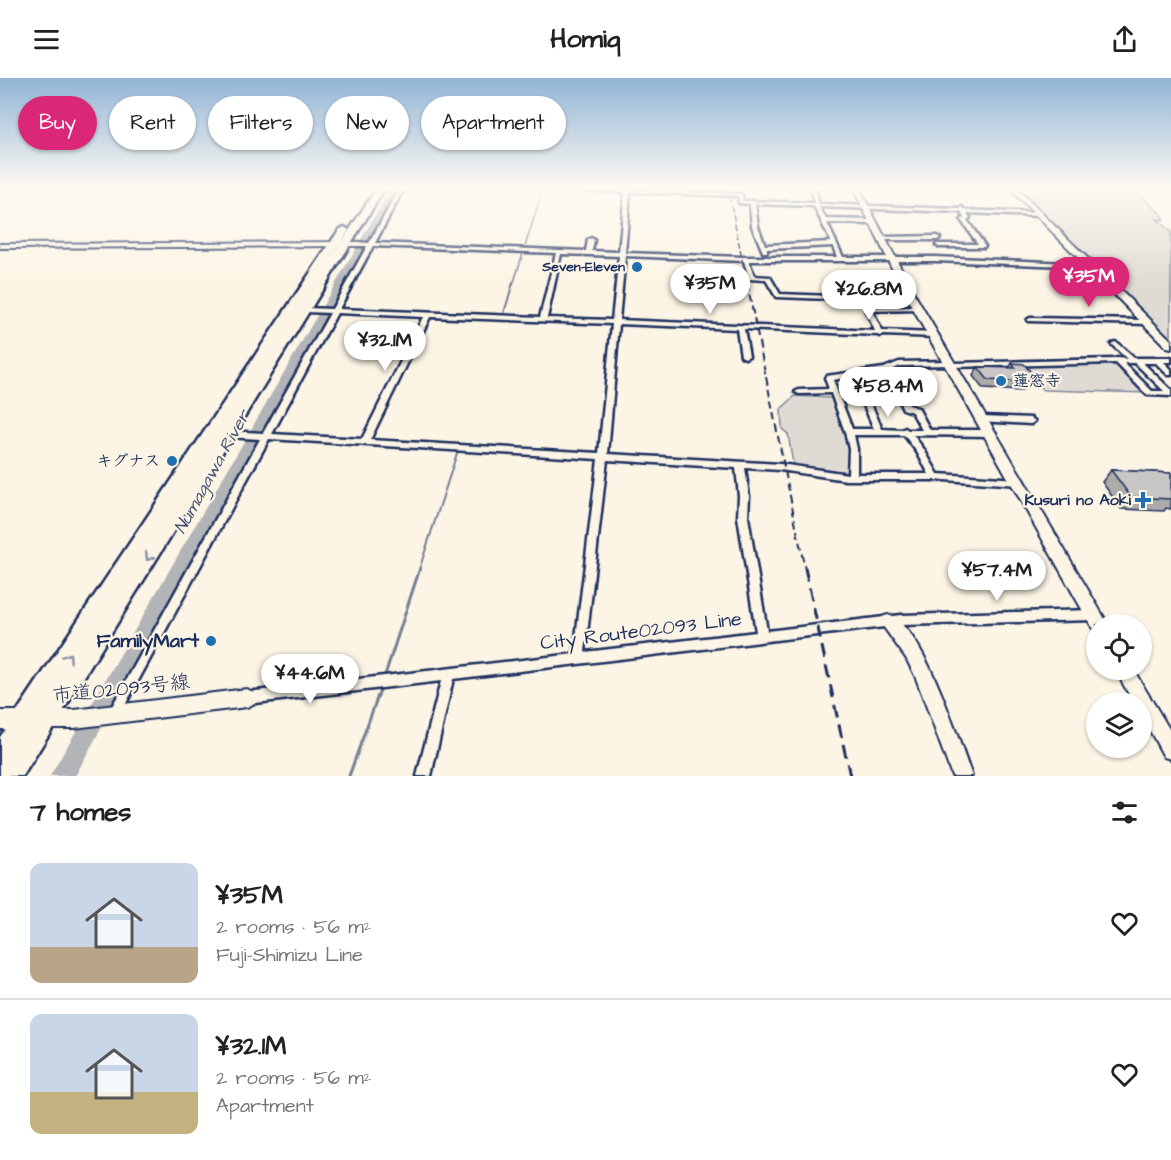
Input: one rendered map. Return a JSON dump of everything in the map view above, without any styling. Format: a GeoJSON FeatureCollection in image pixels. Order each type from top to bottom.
{"type":"FeatureCollection","features":[{"type":"Feature","properties":{"kind":"highway"},"geometry":{"type":"LineString","coordinates":[[9,776],[235,434],[311,310],[357,221]]}},
{"type":"Feature","properties":{"kind":"highway"},"geometry":{"type":"LineString","coordinates":[[0,758],[361,221]]}},
{"type":"Feature","properties":{"kind":"street"},"geometry":{"type":"LineString","coordinates":[[112,714],[383,221]]}},
{"type":"Feature","properties":{"kind":"street"},"geometry":{"type":"LineString","coordinates":[[579,657],[603,456],[626,221]]}},
{"type":"Feature","properties":{"kind":"street"},"geometry":{"type":"LineString","coordinates":[[754,221],[769,260]]}},
{"type":"Feature","properties":{"kind":"street"},"geometry":{"type":"LineString","coordinates":[[840,258],[824,221],[873,222],[919,309],[1094,614]]}},
{"type":"Feature","properties":{"kind":"street"},"geometry":{"type":"LineString","coordinates":[[882,238],[927,238],[936,243],[982,246],[964,221]]}},
{"type":"Feature","properties":{"kind":"street"},"geometry":{"type":"LineString","coordinates":[[1045,221],[1171,346]]}},
{"type":"Feature","properties":{"kind":"street"},"geometry":{"type":"LineString","coordinates":[[589,252],[591,240]]}},
{"type":"Feature","properties":{"kind":"street"},"geometry":{"type":"LineString","coordinates":[[0,246],[370,244],[769,260],[840,258],[1090,266]]}},
{"type":"Feature","properties":{"kind":"street"},"geometry":{"type":"LineString","coordinates":[[763,247],[835,244]]}},
{"type":"Feature","properties":{"kind":"street"},"geometry":{"type":"LineString","coordinates":[[543,320],[559,251]]}},
{"type":"Feature","properties":{"kind":"street"},"geometry":{"type":"LineString","coordinates":[[746,259],[751,278],[768,278],[778,296],[855,298]]}},
{"type":"Feature","properties":{"kind":"street"},"geometry":{"type":"LineString","coordinates":[[880,334],[867,309],[919,309]]}},
{"type":"Feature","properties":{"kind":"street"},"geometry":{"type":"LineString","coordinates":[[311,310],[740,329],[935,335]]}},
{"type":"Feature","properties":{"kind":"street"},"geometry":{"type":"LineString","coordinates":[[364,441],[428,314]]}},
{"type":"Feature","properties":{"kind":"street"},"geometry":{"type":"LineString","coordinates":[[1030,320],[1147,322]]}},
{"type":"Feature","properties":{"kind":"street"},"geometry":{"type":"LineString","coordinates":[[740,329],[745,356]]}},
{"type":"Feature","properties":{"kind":"street"},"geometry":{"type":"LineString","coordinates":[[1115,344],[1171,394]]}},
{"type":"Feature","properties":{"kind":"street"},"geometry":{"type":"LineString","coordinates":[[1117,360],[1150,393],[1171,394]]}},
{"type":"Feature","properties":{"kind":"street"},"geometry":{"type":"LineString","coordinates":[[1158,360],[1171,373]]}},
{"type":"Feature","properties":{"kind":"street"},"geometry":{"type":"LineString","coordinates":[[852,477],[853,449],[829,378],[887,370],[899,364],[1171,360]]}},
{"type":"Feature","properties":{"kind":"street"},"geometry":{"type":"LineString","coordinates":[[887,370],[906,407],[915,410],[927,432]]}},
{"type":"Feature","properties":{"kind":"street"},"geometry":{"type":"LineString","coordinates":[[855,375],[879,431]]}},
{"type":"Feature","properties":{"kind":"street"},"geometry":{"type":"LineString","coordinates":[[799,392],[832,391]]}},
{"type":"Feature","properties":{"kind":"street"},"geometry":{"type":"LineString","coordinates":[[983,419],[1031,421]]}},
{"type":"Feature","properties":{"kind":"street"},"geometry":{"type":"LineString","coordinates":[[904,431],[920,450],[935,477]]}},
{"type":"Feature","properties":{"kind":"street"},"geometry":{"type":"LineString","coordinates":[[849,432],[992,434]]}},
{"type":"Feature","properties":{"kind":"street"},"geometry":{"type":"LineString","coordinates":[[235,434],[783,467],[852,477],[935,477],[1019,482]]}},
{"type":"Feature","properties":{"kind":"street"},"geometry":{"type":"LineString","coordinates":[[740,465],[744,496],[743,517],[762,636]]}},
{"type":"Feature","properties":{"kind":"street","name":"City Route02093 Line"},"geometry":{"type":"LineString","coordinates":[[247,698],[894,621],[1086,619]]}},
{"type":"Feature","properties":{"kind":"street"},"geometry":{"type":"LineString","coordinates":[[894,621],[899,634],[926,680],[962,776]]}},
{"type":"Feature","properties":{"kind":"street"},"geometry":{"type":"LineString","coordinates":[[424,776],[449,673]]}},
{"type":"Feature","properties":{"kind":"street"},"geometry":{"type":"LineString","coordinates":[[1130,680],[1171,750]]}},
{"type":"Feature","properties":{"kind":"street","name":"市道02093号線"},"geometry":{"type":"LineString","coordinates":[[0,720],[74,719],[247,698]]}},
{"type":"Feature","properties":{"kind":"shaded area"},"geometry":{"type":"Polygon","coordinates":[[[1050,221],[1159,221],[1171,232],[1171,339],[1050,221]]]}},
{"type":"Feature","properties":{"kind":"shaded area"},"geometry":{"type":"Polygon","coordinates":[[[1117,363],[1148,393],[1043,390],[1020,365],[1117,363]]]}},
{"type":"Feature","properties":{"kind":"shaded area"},"geometry":{"type":"Polygon","coordinates":[[[795,396],[831,398],[849,449],[848,475],[807,470],[793,464],[788,434],[782,429],[781,409],[795,396]]]}},
{"type":"Feature","properties":{"kind":"building"},"geometry":{"type":"Polygon","coordinates":[[[1012,363],[1024,364],[1034,376],[1023,376],[1027,382],[988,380],[978,367],[1015,368],[1012,363]]]}},
{"type":"Feature","properties":{"kind":"building"},"geometry":{"type":"Polygon","coordinates":[[[1111,470],[1171,473],[1171,499],[1131,497],[1111,470]]]}},
{"type":"Feature","properties":{"kind":"waterway","name":"Numagawa River"},"geometry":{"type":"LineString","coordinates":[[62,776],[377,221]]}},
{"type":"Feature","properties":{"kind":"waterway"},"geometry":{"type":"LineString","coordinates":[[513,285],[533,221]]}},
{"type":"Feature","properties":{"kind":"waterway"},"geometry":{"type":"LineString","coordinates":[[503,316],[513,283]]}},
{"type":"Feature","properties":{"kind":"waterway"},"geometry":{"type":"LineString","coordinates":[[419,570],[458,450]]}},
{"type":"Feature","properties":{"kind":"waterway"},"geometry":{"type":"LineString","coordinates":[[384,678],[420,568]]}},
{"type":"Feature","properties":{"kind":"waterway"},"geometry":{"type":"LineString","coordinates":[[349,776],[381,687]]}},
{"type":"Feature","properties":{"kind":"railway"},"geometry":{"type":"LineString","coordinates":[[734,221],[747,285]]}},
{"type":"Feature","properties":{"kind":"railway"},"geometry":{"type":"LineString","coordinates":[[747,283],[805,570]]}},
{"type":"Feature","properties":{"kind":"railway"},"geometry":{"type":"LineString","coordinates":[[805,568],[850,776]]}},
{"type":"Feature","properties":{"kind":"place","name":"Seven-Eleven"},"geometry":{"type":"Point","coordinates":[637,267]}},
{"type":"Feature","properties":{"kind":"place","name":"蓮窓寺"},"geometry":{"type":"Point","coordinates":[1001,381]}},
{"type":"Feature","properties":{"kind":"place","name":"キグナス"},"geometry":{"type":"Point","coordinates":[172,461]}},
{"type":"Feature","properties":{"kind":"place","name":"Kusuri no Aoki"},"geometry":{"type":"Point","coordinates":[1143,500]}},
{"type":"Feature","properties":{"kind":"place","name":"FamilyMart"},"geometry":{"type":"Point","coordinates":[211,641]}}]}
